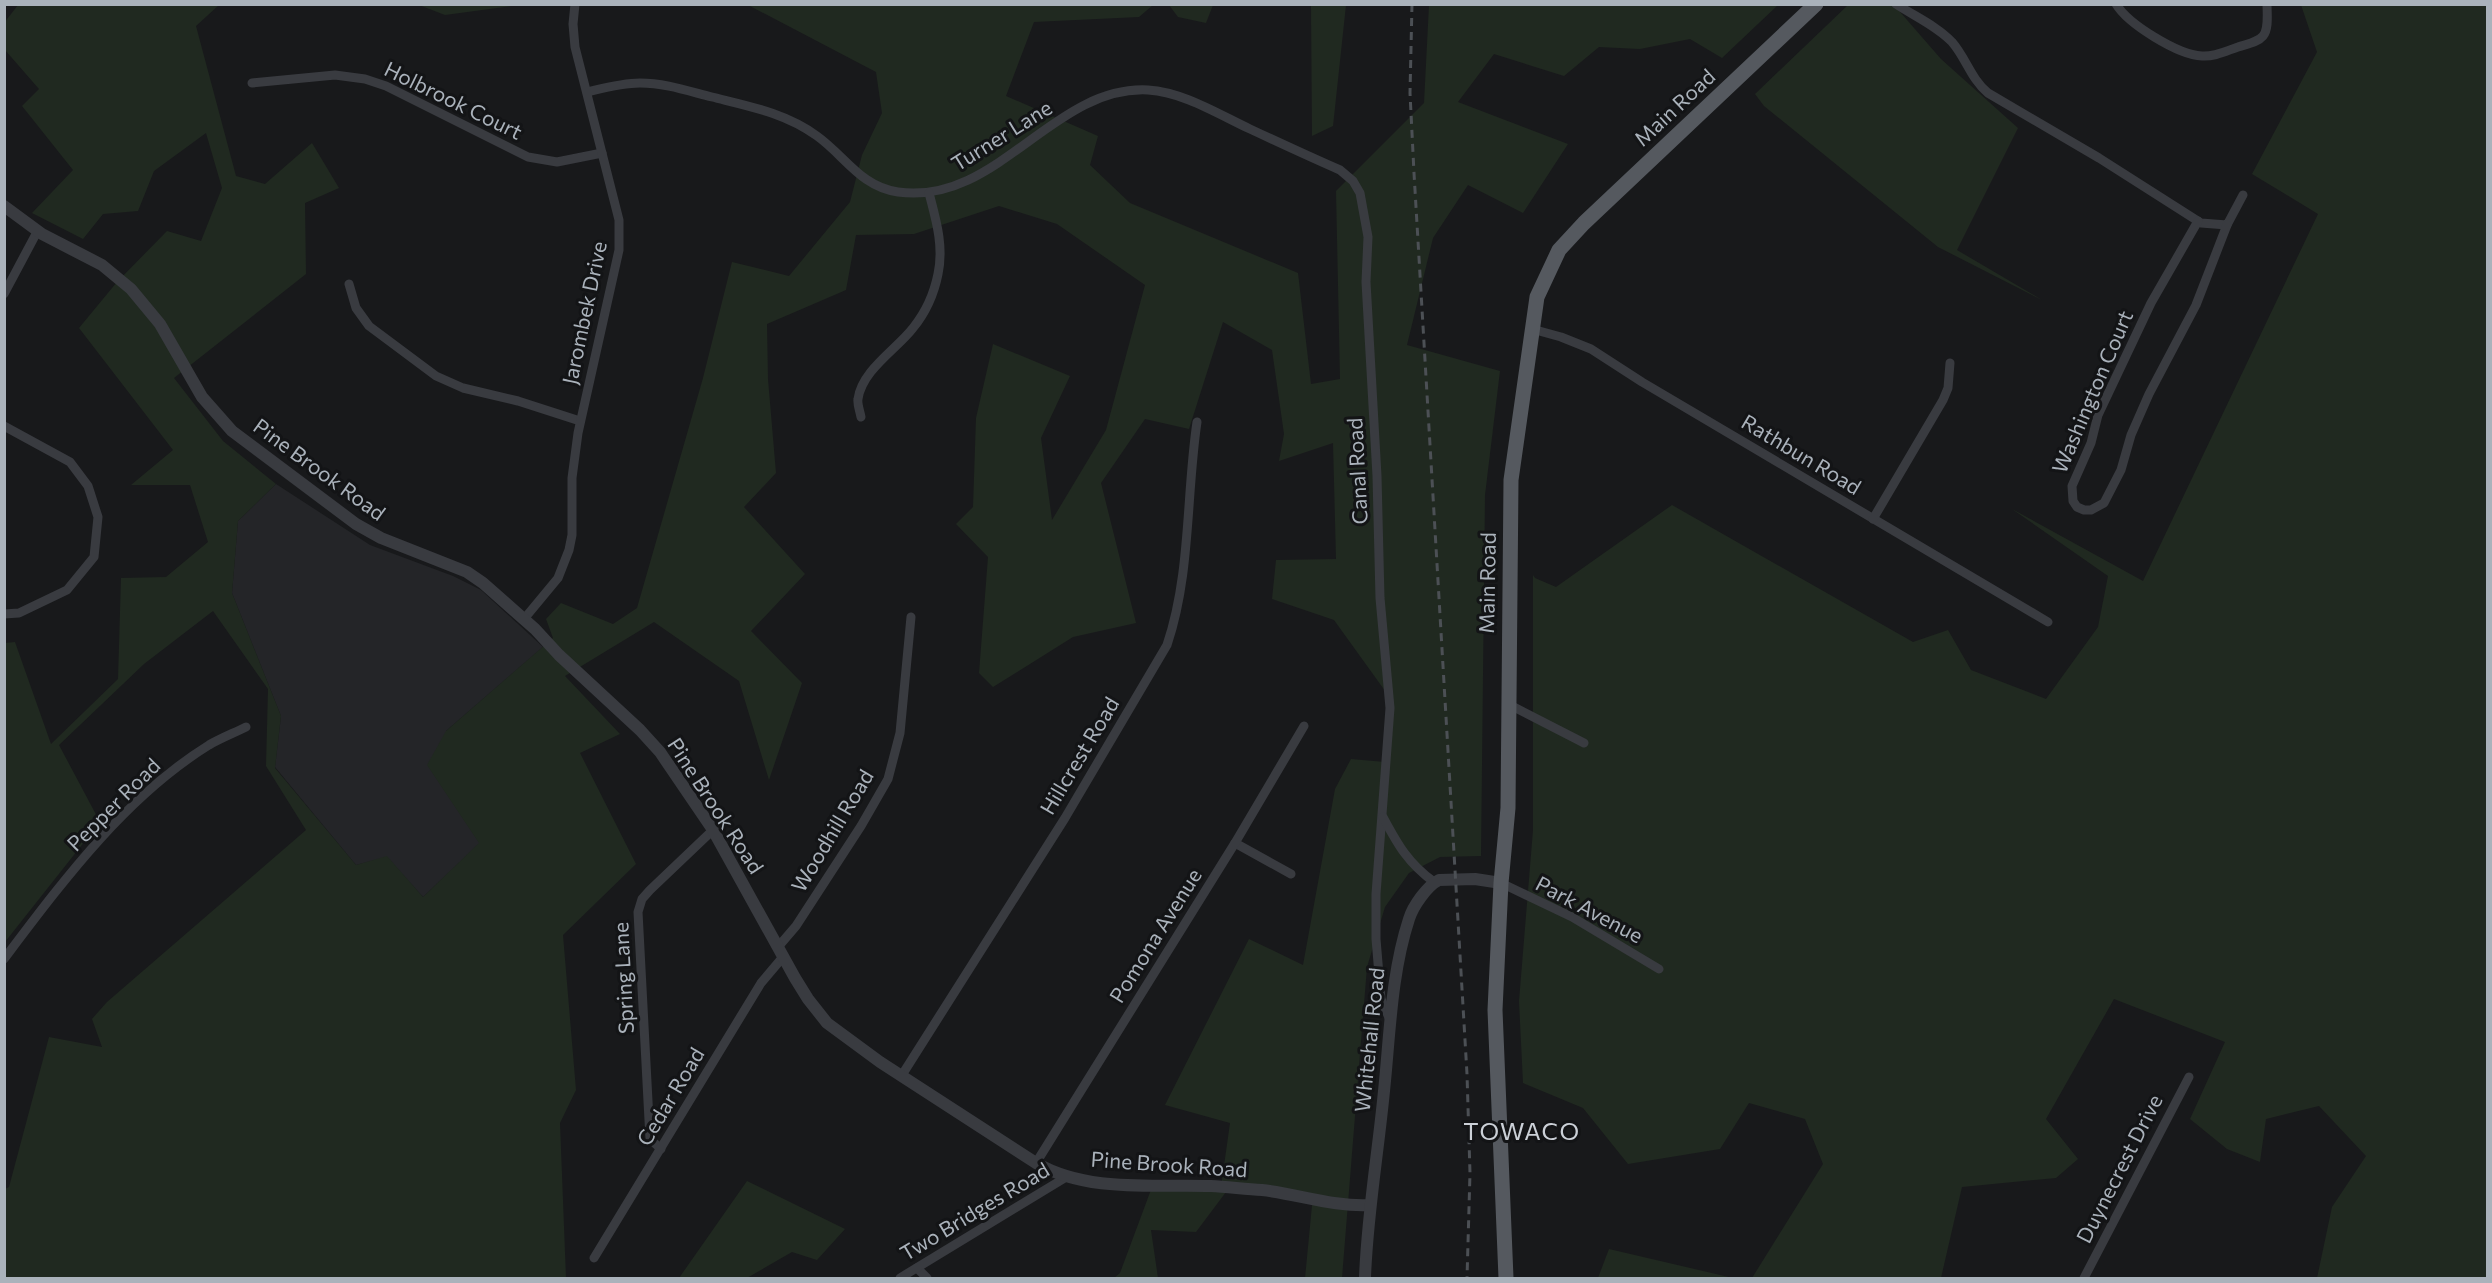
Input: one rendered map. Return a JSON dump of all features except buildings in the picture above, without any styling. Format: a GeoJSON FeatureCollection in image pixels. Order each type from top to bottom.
{"type":"FeatureCollection","features":[{"type":"Feature","properties":{"kind":"main road","name":"Main Road"},"geometry":{"type":"LineString","coordinates":[[1506,1278],[1495,1010],[1501,883],[1508,808],[1510,480],[1537,297],[1551,263],[1566,243],[1624,183],[1816,4]]}},
{"type":"Feature","properties":{"kind":"street","name":"Jarombek Drive"},"geometry":{"type":"LineString","coordinates":[[524,619],[558,578],[569,550],[572,536],[572,478],[580,421],[619,250],[619,220],[575,47],[573,24],[575,4]]}},
{"type":"Feature","properties":{"kind":"street"},"geometry":{"type":"LineString","coordinates":[[1896,4],[1940,31],[1951,41],[1977,82],[1988,93],[2099,158],[2201,223],[2227,225]]}},
{"type":"Feature","properties":{"kind":"street"},"geometry":{"type":"LineString","coordinates":[[2116,4],[2131,22],[2186,53],[2201,56],[2216,55],[2263,37],[2266,30],[2267,4]]}},
{"type":"Feature","properties":{"kind":"street","name":"Holbrook Court"},"geometry":{"type":"LineString","coordinates":[[252,83],[313,76],[350,76],[386,86],[528,157],[557,162],[602,153]]}},
{"type":"Feature","properties":{"kind":"street","name":"Turner Lane"},"geometry":{"type":"LineString","coordinates":[[587,93],[623,84],[653,83],[785,117],[817,136],[866,180],[894,192],[929,193],[953,187],[980,174],[1090,102],[1133,91],[1155,91],[1177,96],[1305,154]]}},
{"type":"Feature","properties":{"kind":"street","name":"Canal Road"},"geometry":{"type":"LineString","coordinates":[[1305,154],[1341,170],[1353,181],[1360,193],[1368,237],[1366,282],[1377,476],[1380,598],[1390,708],[1376,894],[1376,939],[1381,999],[1390,1021]]}},
{"type":"Feature","properties":{"kind":"street"},"geometry":{"type":"LineString","coordinates":[[861,417],[858,401],[863,384],[913,329],[929,303],[934,289],[941,245],[929,193]]}},
{"type":"Feature","properties":{"kind":"street","name":"Washington Court"},"geometry":{"type":"LineString","coordinates":[[2198,221],[2151,303],[2098,415],[2091,443],[2072,486],[2073,501],[2077,507],[2084,510],[2091,510],[2104,503],[2121,470],[2131,435],[2149,394],[2196,304],[2227,225],[2243,195]]}},
{"type":"Feature","properties":{"kind":"street","name":"Pine Brook Road"},"geometry":{"type":"LineString","coordinates":[[4,207],[38,232],[102,265],[131,289],[160,324],[202,397],[232,431],[356,524],[381,538],[467,572],[498,594],[559,655],[640,730],[660,752],[713,830],[808,999],[827,1023],[1036,1163],[1068,1176],[1115,1185],[1211,1186],[1285,1193],[1349,1206],[1370,1205]]}},
{"type":"Feature","properties":{"kind":"street"},"geometry":{"type":"LineString","coordinates":[[4,294],[38,232]]}},
{"type":"Feature","properties":{"kind":"street"},"geometry":{"type":"LineString","coordinates":[[349,284],[356,308],[369,326],[436,376],[463,388],[518,401],[580,421]]}},
{"type":"Feature","properties":{"kind":"street","name":"Rathbun Road"},"geometry":{"type":"LineString","coordinates":[[1532,329],[1562,337],[1590,349],[2048,622]]}},
{"type":"Feature","properties":{"kind":"street"},"geometry":{"type":"LineString","coordinates":[[1873,519],[1942,400],[1948,387],[1950,363]]}},
{"type":"Feature","properties":{"kind":"street","name":"Hillcrest Road"},"geometry":{"type":"LineString","coordinates":[[902,1075],[1065,818],[1167,645],[1177,614],[1181,585],[1197,423]]}},
{"type":"Feature","properties":{"kind":"street"},"geometry":{"type":"LineString","coordinates":[[4,426],[70,462],[88,486],[98,517],[94,557],[67,590],[19,613],[4,614]]}},
{"type":"Feature","properties":{"kind":"street","name":"Woodhill Road"},"geometry":{"type":"LineString","coordinates":[[781,952],[888,779],[900,733],[911,617]]}},
{"type":"Feature","properties":{"kind":"street"},"geometry":{"type":"LineString","coordinates":[[1508,704],[1584,743]]}},
{"type":"Feature","properties":{"kind":"street","name":"Pomona Avenue"},"geometry":{"type":"LineString","coordinates":[[1036,1163],[1235,843],[1304,726]]}},
{"type":"Feature","properties":{"kind":"street","name":"Pepper Road"},"geometry":{"type":"LineString","coordinates":[[4,959],[100,838],[129,809],[181,764],[211,744],[246,727]]}},
{"type":"Feature","properties":{"kind":"street"},"geometry":{"type":"LineString","coordinates":[[1383,817],[1404,856],[1419,872],[1434,882],[1475,879],[1501,883]]}},
{"type":"Feature","properties":{"kind":"street","name":"Spring Lane"},"geometry":{"type":"LineString","coordinates":[[661,1149],[650,1139],[638,912],[642,899],[650,890],[713,830]]}},
{"type":"Feature","properties":{"kind":"street"},"geometry":{"type":"LineString","coordinates":[[1235,843],[1291,874]]}},
{"type":"Feature","properties":{"kind":"street","name":"Whitehall Road"},"geometry":{"type":"LineString","coordinates":[[1365,1278],[1370,1205],[1390,1021],[1401,946],[1409,917],[1434,882]]}},
{"type":"Feature","properties":{"kind":"street","name":"Park Avenue"},"geometry":{"type":"LineString","coordinates":[[1501,883],[1572,917],[1659,969]]}},
{"type":"Feature","properties":{"kind":"street","name":"Cedar Road"},"geometry":{"type":"LineString","coordinates":[[594,1258],[781,952]]}},
{"type":"Feature","properties":{"kind":"street","name":"Duynecrest Drive"},"geometry":{"type":"LineString","coordinates":[[2084,1278],[2188,1077]]}},
{"type":"Feature","properties":{"kind":"street","name":"Two Bridges Road"},"geometry":{"type":"LineString","coordinates":[[900,1278],[1068,1176]]}},
{"type":"Feature","properties":{"kind":"street"},"geometry":{"type":"LineString","coordinates":[[917,1268],[927,1278]]}},
{"type":"Feature","properties":{"kind":"shaded area"},"geometry":{"type":"Polygon","coordinates":[[[18,5],[219,5],[196,26],[236,176],[265,184],[312,143],[339,188],[305,203],[306,274],[174,378],[223,441],[276,484],[238,521],[232,593],[281,716],[275,768],[356,865],[387,856],[423,897],[479,843],[427,765],[446,731],[553,638],[546,619],[561,603],[613,624],[637,608],[703,378],[732,262],[789,276],[850,202],[862,155],[882,113],[876,72],[748,5],[1153,5],[1139,17],[1034,22],[1006,96],[1098,136],[1090,165],[1130,203],[1298,273],[1311,384],[1340,379],[1336,191],[1424,103],[1429,5],[1778,5],[1722,58],[1690,39],[1640,49],[1599,47],[1564,76],[1494,54],[1458,102],[1568,144],[1523,213],[1468,185],[1433,238],[1407,345],[1500,371],[1485,495],[1481,856],[1440,857],[1409,873],[1385,907],[1367,967],[1342,1278],[1305,1278],[1313,1195],[1229,1188],[1196,1232],[1151,1230],[1158,1278],[1114,1278],[1120,1273],[1152,1187],[1221,1187],[1230,1123],[1165,1105],[1249,939],[1303,965],[1335,789],[1351,759],[1385,762],[1388,695],[1334,620],[1272,599],[1276,560],[1336,559],[1333,443],[1279,461],[1284,434],[1272,350],[1223,322],[1189,429],[1145,419],[1101,483],[1136,623],[1073,637],[993,687],[979,673],[988,557],[956,524],[973,507],[976,418],[993,344],[1070,376],[1041,438],[1052,520],[1106,430],[1145,285],[1057,224],[999,206],[914,234],[856,235],[846,290],[767,324],[768,379],[776,473],[744,507],[805,574],[751,631],[802,683],[769,780],[739,681],[654,622],[565,676],[620,734],[580,753],[636,864],[563,935],[576,1090],[560,1123],[566,1278],[5,1278],[5,1189],[9,1187],[49,1037],[102,1047],[92,1019],[107,1002],[306,830],[266,766],[268,689],[213,611],[144,664],[59,745],[100,822],[5,942],[5,643],[15,642],[51,744],[118,679],[121,578],[166,577],[208,542],[190,485],[131,485],[173,450],[79,328],[117,282],[167,231],[201,241],[222,188],[206,133],[154,171],[138,211],[103,214],[83,239],[32,213],[73,170],[22,106],[39,89],[5,50],[4,23],[18,5]]]}},
{"type":"Feature","properties":{"kind":"shaded area"},"geometry":{"type":"Polygon","coordinates":[[[419,5],[519,5],[445,15],[419,5]]]}},
{"type":"Feature","properties":{"kind":"shaded area"},"geometry":{"type":"Polygon","coordinates":[[[1169,5],[1213,5],[1206,23],[1178,17],[1169,5]]]}},
{"type":"Feature","properties":{"kind":"shaded area"},"geometry":{"type":"Polygon","coordinates":[[[1311,5],[1346,5],[1333,126],[1312,136],[1311,5]]]}},
{"type":"Feature","properties":{"kind":"shaded area"},"geometry":{"type":"Polygon","coordinates":[[[1848,5],[1894,5],[1941,59],[2018,128],[1957,250],[2042,300],[1938,247],[1764,106],[1755,94],[1848,5]]]}},
{"type":"Feature","properties":{"kind":"shaded area"},"geometry":{"type":"Polygon","coordinates":[[[2301,5],[2487,5],[2487,1278],[2317,1278],[2332,1207],[2366,1156],[2319,1106],[2266,1119],[2260,1162],[2227,1149],[2190,1119],[2225,1042],[2114,999],[2046,1119],[2078,1159],[2056,1178],[1962,1187],[1941,1278],[1752,1278],[1823,1164],[1805,1119],[1749,1103],[1720,1149],[1628,1164],[1583,1108],[1523,1083],[1519,1001],[1533,830],[1533,575],[1556,587],[1672,505],[1913,642],[1948,630],[1971,670],[2046,699],[2098,627],[2108,576],[2012,509],[2143,581],[2318,214],[2252,174],[2317,52],[2301,5]]]}},
{"type":"Feature","properties":{"kind":"shaded area"},"geometry":{"type":"Polygon","coordinates":[[[276,484],[370,545],[453,576],[481,590],[543,647],[446,731],[480,843],[423,897],[387,857],[356,865],[275,767],[281,716],[232,593],[238,521],[276,484]]]}},
{"type":"Feature","properties":{"kind":"shaded area"},"geometry":{"type":"Polygon","coordinates":[[[747,1181],[845,1229],[817,1260],[792,1252],[747,1278],[679,1278],[747,1181]]]}},
{"type":"Feature","properties":{"kind":"shaded area"},"geometry":{"type":"Polygon","coordinates":[[[1609,1249],[1733,1278],[1598,1278],[1609,1249]]]}},
{"type":"Feature","properties":{"kind":"railway"},"geometry":{"type":"LineString","coordinates":[[1412,4],[1410,93],[1414,173],[1467,1074],[1470,1173],[1467,1278]]}},
{"type":"Feature","properties":{"kind":"district","name":"TOWACO"},"geometry":{"type":"Point","coordinates":[1522,1132]}}]}
